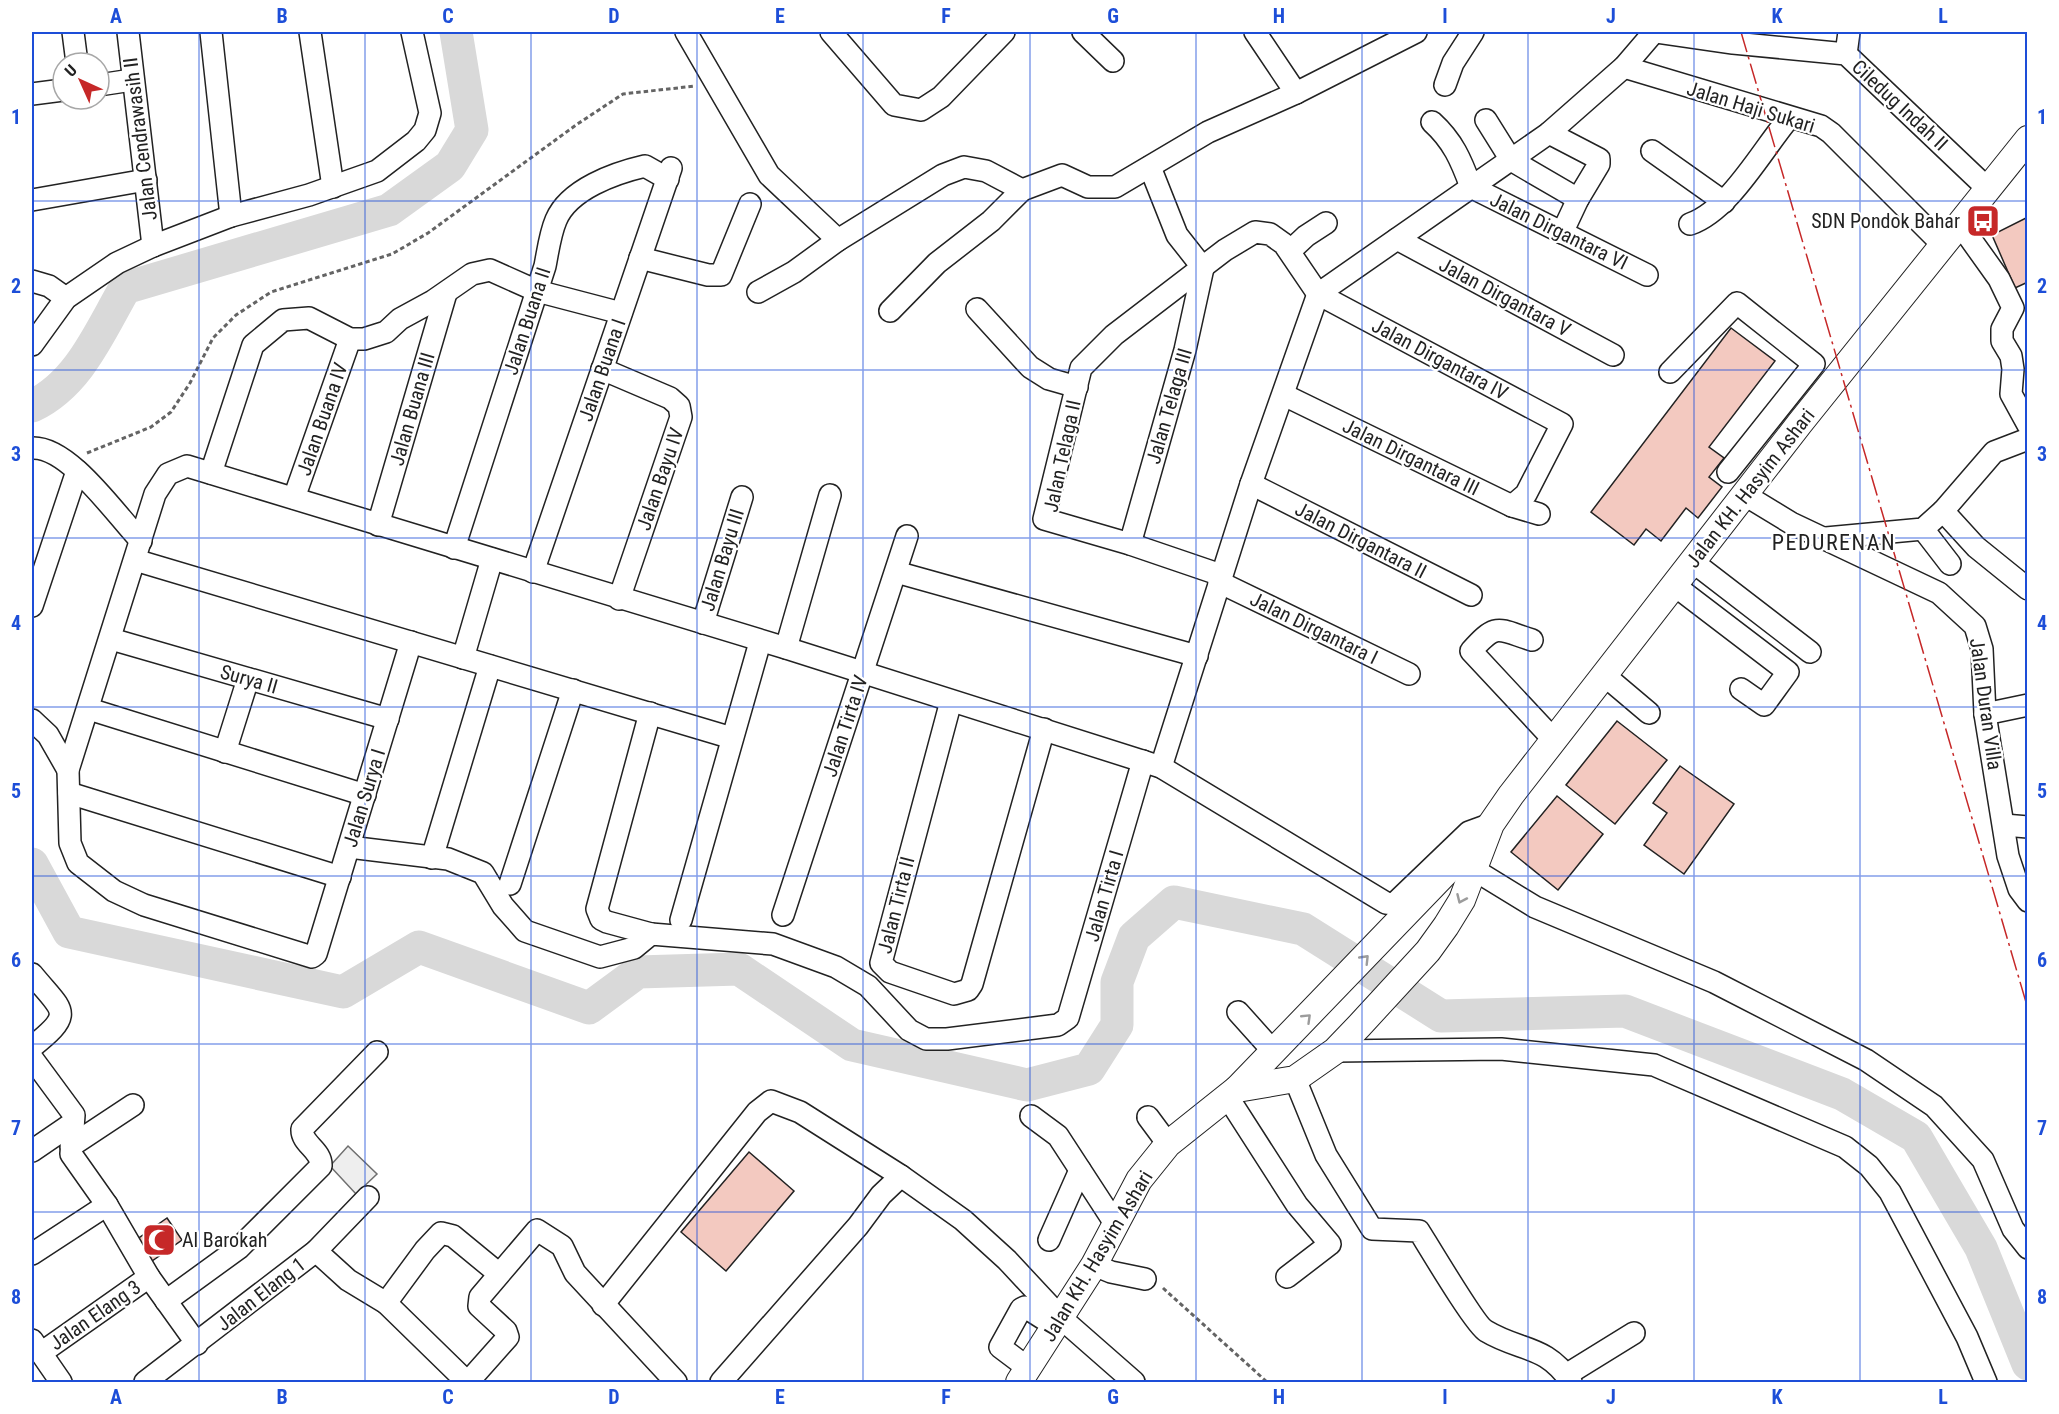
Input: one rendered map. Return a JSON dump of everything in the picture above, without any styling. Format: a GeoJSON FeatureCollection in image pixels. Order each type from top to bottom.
{"type":"FeatureCollection","features":[{"type":"Feature","properties":{"kind":"main road","name":"Jalan KH. Hasyim Ashari"},"geometry":{"type":"LineString","coordinates":[[1027,1376],[1094,1265],[1139,1180],[1168,1144],[1232,1093],[1328,998],[1450,868],[1486,834],[1554,740],[1692,562],[1942,244],[1987,188],[2026,145]]}},
{"type":"Feature","properties":{"kind":"main road","name":"Jalan KH. Hasyim Ashari"},"geometry":{"type":"LineString","coordinates":[[1232,1093],[1295,1079],[1335,1051],[1428,951],[1462,900],[1486,834]]}},
{"type":"Feature","properties":{"kind":"street"},"geometry":{"type":"LineString","coordinates":[[73,32],[75,51]]}},
{"type":"Feature","properties":{"kind":"street","name":"Jalan Cendrawasih II"},"geometry":{"type":"LineString","coordinates":[[128,32],[153,246]]}},
{"type":"Feature","properties":{"kind":"street"},"geometry":{"type":"LineString","coordinates":[[211,32],[231,216]]}},
{"type":"Feature","properties":{"kind":"street"},"geometry":{"type":"LineString","coordinates":[[310,32],[333,187]]}},
{"type":"Feature","properties":{"kind":"street"},"geometry":{"type":"LineString","coordinates":[[32,345],[66,298],[101,272],[153,246],[231,216],[333,187],[376,171],[416,141],[424,130],[430,113],[412,32]]}},
{"type":"Feature","properties":{"kind":"street"},"geometry":{"type":"LineString","coordinates":[[686,32],[769,175],[838,240]]}},
{"type":"Feature","properties":{"kind":"street"},"geometry":{"type":"LineString","coordinates":[[832,32],[894,105],[921,110],[941,97],[1004,32]]}},
{"type":"Feature","properties":{"kind":"street"},"geometry":{"type":"LineString","coordinates":[[1083,32],[1113,61]]}},
{"type":"Feature","properties":{"kind":"street"},"geometry":{"type":"LineString","coordinates":[[1254,32],[1296,93]]}},
{"type":"Feature","properties":{"kind":"street"},"geometry":{"type":"LineString","coordinates":[[890,311],[937,263],[991,220],[1022,190],[1062,175],[1088,187],[1115,187],[1208,132],[1296,93],[1416,32]]}},
{"type":"Feature","properties":{"kind":"street"},"geometry":{"type":"LineString","coordinates":[[1445,85],[1453,63],[1473,32]]}},
{"type":"Feature","properties":{"kind":"street"},"geometry":{"type":"LineString","coordinates":[[1326,224],[1290,251],[1318,294],[1549,133],[1624,67],[1655,32]]}},
{"type":"Feature","properties":{"kind":"street","name":"Ciledug Indah II"},"geometry":{"type":"LineString","coordinates":[[1655,32],[1734,37],[1846,54],[1987,188]]}},
{"type":"Feature","properties":{"kind":"street"},"geometry":{"type":"LineString","coordinates":[[1846,54],[1849,32]]}},
{"type":"Feature","properties":{"kind":"street","name":"Jalan Haji Sukari"},"geometry":{"type":"LineString","coordinates":[[1624,67],[1821,126],[1831,132],[1942,244]]}},
{"type":"Feature","properties":{"kind":"street"},"geometry":{"type":"LineString","coordinates":[[111,83],[132,80]]}},
{"type":"Feature","properties":{"kind":"street"},"geometry":{"type":"LineString","coordinates":[[32,94],[51,92]]}},
{"type":"Feature","properties":{"kind":"street"},"geometry":{"type":"LineString","coordinates":[[1690,224],[1703,219],[1724,202],[1789,118]]}},
{"type":"Feature","properties":{"kind":"street"},"geometry":{"type":"LineString","coordinates":[[1486,120],[1511,160],[1578,199]]}},
{"type":"Feature","properties":{"kind":"street"},"geometry":{"type":"LineString","coordinates":[[1432,122],[1448,137],[1459,153],[1471,187]]}},
{"type":"Feature","properties":{"kind":"street"},"geometry":{"type":"LineString","coordinates":[[1549,133],[1599,159],[1599,164],[1578,199],[1562,233]]}},
{"type":"Feature","properties":{"kind":"street"},"geometry":{"type":"LineString","coordinates":[[1652,151],[1724,202]]}},
{"type":"Feature","properties":{"kind":"street","name":"Jalan Buana II"},"geometry":{"type":"LineString","coordinates":[[454,548],[537,291],[556,219],[580,192],[627,170],[645,166],[670,173]]}},
{"type":"Feature","properties":{"kind":"street"},"geometry":{"type":"LineString","coordinates":[[758,292],[794,272],[838,240],[943,175],[964,167],[986,171],[1022,190]]}},
{"type":"Feature","properties":{"kind":"street"},"geometry":{"type":"LineString","coordinates":[[1150,167],[1177,235],[1203,268]]}},
{"type":"Feature","properties":{"kind":"street","name":"Jalan Buana I"},"geometry":{"type":"LineString","coordinates":[[533,572],[670,173]]}},
{"type":"Feature","properties":{"kind":"street"},"geometry":{"type":"LineString","coordinates":[[32,200],[146,180]]}},
{"type":"Feature","properties":{"kind":"street","name":"Jalan Dirgantara VI"},"geometry":{"type":"LineString","coordinates":[[1471,187],[1647,275]]}},
{"type":"Feature","properties":{"kind":"street"},"geometry":{"type":"LineString","coordinates":[[640,258],[708,275],[721,275],[750,204]]}},
{"type":"Feature","properties":{"kind":"street"},"geometry":{"type":"LineString","coordinates":[[1959,223],[2000,279],[2013,308],[2002,328],[2002,341],[2011,356],[2013,369],[2011,394],[2021,418],[2028,425]]}},
{"type":"Feature","properties":{"kind":"street","name":"Jalan Telaga II"},"geometry":{"type":"LineString","coordinates":[[1220,578],[1130,544],[1044,519],[1081,368],[1114,335],[1246,235],[1255,232],[1270,234],[1290,251]]}},
{"type":"Feature","properties":{"kind":"street","name":"Jalan Dirgantara V"},"geometry":{"type":"LineString","coordinates":[[1397,239],[1613,355]]}},
{"type":"Feature","properties":{"kind":"street","name":"Jalan Telaga III"},"geometry":{"type":"LineString","coordinates":[[1130,544],[1185,350],[1203,268]]}},
{"type":"Feature","properties":{"kind":"street"},"geometry":{"type":"LineString","coordinates":[[211,473],[253,345],[282,320],[297,317],[309,318],[350,339],[364,339],[386,332],[399,319],[472,274],[490,270],[537,291],[621,313]]}},
{"type":"Feature","properties":{"kind":"street"},"geometry":{"type":"LineString","coordinates":[[32,281],[49,286],[66,298]]}},
{"type":"Feature","properties":{"kind":"street","name":"Jalan Buana III"},"geometry":{"type":"LineString","coordinates":[[378,525],[446,292]]}},
{"type":"Feature","properties":{"kind":"street","name":"Jalan Tirta I"},"geometry":{"type":"LineString","coordinates":[[651,934],[773,944],[836,967],[868,986],[909,1030],[926,1040],[946,1040],[1058,1025],[1068,1018],[1152,764],[1197,656],[1251,484],[1318,294]]}},
{"type":"Feature","properties":{"kind":"street","name":"Jalan Dirgantara IV"},"geometry":{"type":"LineString","coordinates":[[1318,294],[1562,424],[1526,494],[1512,506]]}},
{"type":"Feature","properties":{"kind":"street"},"geometry":{"type":"LineString","coordinates":[[1670,372],[1737,303],[1814,364],[1783,402],[1805,418]]}},
{"type":"Feature","properties":{"kind":"street"},"geometry":{"type":"LineString","coordinates":[[977,309],[1030,367],[1049,380],[1077,387]]}},
{"type":"Feature","properties":{"kind":"street","name":"Jalan Buana IV"},"geometry":{"type":"LineString","coordinates":[[294,498],[350,339]]}},
{"type":"Feature","properties":{"kind":"street","name":"Jalan Bayu IV"},"geometry":{"type":"LineString","coordinates":[[602,369],[670,398],[679,406],[681,417],[619,598]]}},
{"type":"Feature","properties":{"kind":"street","name":"Jalan Dirgantara III"},"geometry":{"type":"LineString","coordinates":[[1284,395],[1512,506],[1539,514]]}},
{"type":"Feature","properties":{"kind":"street","name":"Jalan Duran Villa"},"geometry":{"type":"LineString","coordinates":[[1783,402],[1731,468],[1750,488],[1791,523],[1939,593],[1975,626],[1982,649],[1985,714],[2013,875],[2028,901]]}},
{"type":"Feature","properties":{"kind":"street"},"geometry":{"type":"LineString","coordinates":[[1826,538],[1923,530],[1943,511],[1994,452],[2028,439]]}},
{"type":"Feature","properties":{"kind":"street"},"geometry":{"type":"LineString","coordinates":[[32,448],[42,448],[72,466],[138,550],[411,642],[732,738]]}},
{"type":"Feature","properties":{"kind":"street"},"geometry":{"type":"LineString","coordinates":[[32,606],[72,466]]}},
{"type":"Feature","properties":{"kind":"street"},"geometry":{"type":"LineString","coordinates":[[340,877],[69,793],[68,770],[155,494],[168,474],[187,466],[760,642],[786,648],[1152,764],[1386,903],[1394,904],[1469,832],[1486,834]]}},
{"type":"Feature","properties":{"kind":"street","name":"Jalan Dirgantara II"},"geometry":{"type":"LineString","coordinates":[[1251,484],[1471,595]]}},
{"type":"Feature","properties":{"kind":"street"},"geometry":{"type":"LineString","coordinates":[[786,648],[830,495]]}},
{"type":"Feature","properties":{"kind":"street","name":"Jalan Bayu III"},"geometry":{"type":"LineString","coordinates":[[703,623],[742,497]]}},
{"type":"Feature","properties":{"kind":"street"},"geometry":{"type":"LineString","coordinates":[[1943,511],[1976,547],[2028,589]]}},
{"type":"Feature","properties":{"kind":"street"},"geometry":{"type":"LineString","coordinates":[[1923,530],[1950,564]]}},
{"type":"Feature","properties":{"kind":"street","name":"Jalan Tirta IV"},"geometry":{"type":"LineString","coordinates":[[783,915],[907,536]]}},
{"type":"Feature","properties":{"kind":"street"},"geometry":{"type":"LineString","coordinates":[[463,657],[492,560]]}},
{"type":"Feature","properties":{"kind":"street"},"geometry":{"type":"LineString","coordinates":[[1692,562],[1810,652]]}},
{"type":"Feature","properties":{"kind":"street"},"geometry":{"type":"LineString","coordinates":[[896,572],[1197,656]]}},
{"type":"Feature","properties":{"kind":"street","name":"Jalan Dirgantara I"},"geometry":{"type":"LineString","coordinates":[[1220,578],[1409,674]]}},
{"type":"Feature","properties":{"kind":"street"},"geometry":{"type":"LineString","coordinates":[[1674,585],[1788,672],[1764,705],[1741,689]]}},
{"type":"Feature","properties":{"kind":"street"},"geometry":{"type":"LineString","coordinates":[[1532,640],[1500,630],[1488,632],[1471,651],[1554,740]]}},
{"type":"Feature","properties":{"kind":"street","name":"Surya II"},"geometry":{"type":"LineString","coordinates":[[111,639],[388,719]]}},
{"type":"Feature","properties":{"kind":"street","name":"Jalan Surya I"},"geometry":{"type":"LineString","coordinates":[[69,793],[70,843],[78,863],[114,891],[144,905],[308,957],[316,954],[411,642]]}},
{"type":"Feature","properties":{"kind":"street"},"geometry":{"type":"LineString","coordinates":[[681,920],[760,642]]}},
{"type":"Feature","properties":{"kind":"street"},"geometry":{"type":"LineString","coordinates":[[432,858],[490,666]]}},
{"type":"Feature","properties":{"kind":"street"},"geometry":{"type":"LineString","coordinates":[[1604,675],[1649,713]]}},
{"type":"Feature","properties":{"kind":"street"},"geometry":{"type":"LineString","coordinates":[[225,752],[248,679]]}},
{"type":"Feature","properties":{"kind":"street"},"geometry":{"type":"LineString","coordinates":[[510,884],[573,690]]}},
{"type":"Feature","properties":{"kind":"street","name":"Jalan Tirta II"},"geometry":{"type":"LineString","coordinates":[[951,700],[881,963],[890,972],[954,994],[968,990],[972,984],[1044,729]]}},
{"type":"Feature","properties":{"kind":"street"},"geometry":{"type":"LineString","coordinates":[[1985,714],[2028,705]]}},
{"type":"Feature","properties":{"kind":"street"},"geometry":{"type":"LineString","coordinates":[[89,709],[365,795]]}},
{"type":"Feature","properties":{"kind":"street"},"geometry":{"type":"LineString","coordinates":[[650,713],[597,909],[601,918],[607,922],[651,934]]}},
{"type":"Feature","properties":{"kind":"street"},"geometry":{"type":"LineString","coordinates":[[32,720],[48,735],[68,770]]}},
{"type":"Feature","properties":{"kind":"street"},"geometry":{"type":"LineString","coordinates":[[2004,825],[2028,827]]}},
{"type":"Feature","properties":{"kind":"street"},"geometry":{"type":"LineString","coordinates":[[349,847],[448,859],[483,873],[502,906],[525,931],[600,957],[634,948],[651,934]]}},
{"type":"Feature","properties":{"kind":"street"},"geometry":{"type":"LineString","coordinates":[[1473,869],[1535,908],[1684,968],[1856,1054],[1934,1106],[1983,1160],[2013,1228],[2028,1248]]}},
{"type":"Feature","properties":{"kind":"street"},"geometry":{"type":"LineString","coordinates":[[32,974],[57,1005],[61,1014],[60,1022],[53,1030],[32,1047]]}},
{"type":"Feature","properties":{"kind":"street"},"geometry":{"type":"LineString","coordinates":[[1238,1012],[1273,1051]]}},
{"type":"Feature","properties":{"kind":"street"},"geometry":{"type":"LineString","coordinates":[[1335,1051],[1501,1049],[1654,1065],[1845,1147],[1869,1166],[1890,1192],[1967,1337],[1986,1383]]}},
{"type":"Feature","properties":{"kind":"street"},"geometry":{"type":"LineString","coordinates":[[166,1301],[239,1248],[321,1166],[321,1158],[303,1138],[302,1129],[377,1052]]}},
{"type":"Feature","properties":{"kind":"street"},"geometry":{"type":"LineString","coordinates":[[32,1058],[74,1115],[71,1154],[107,1205],[149,1277],[197,1344]]}},
{"type":"Feature","properties":{"kind":"street"},"geometry":{"type":"LineString","coordinates":[[1295,1079],[1326,1155],[1372,1229],[1419,1231],[1484,1330],[1543,1353],[1568,1379],[1634,1333]]}},
{"type":"Feature","properties":{"kind":"street"},"geometry":{"type":"LineString","coordinates":[[1232,1093],[1297,1205],[1330,1244],[1287,1277]]}},
{"type":"Feature","properties":{"kind":"street"},"geometry":{"type":"LineString","coordinates":[[603,1305],[757,1112],[771,1101],[800,1112],[901,1176],[963,1220],[1007,1260],[1058,1322],[1134,1383]]}},
{"type":"Feature","properties":{"kind":"street"},"geometry":{"type":"LineString","coordinates":[[71,1146],[133,1105]]}},
{"type":"Feature","properties":{"kind":"street"},"geometry":{"type":"LineString","coordinates":[[1031,1116],[1058,1136],[1116,1225]]}},
{"type":"Feature","properties":{"kind":"street"},"geometry":{"type":"LineString","coordinates":[[1148,1117],[1168,1144]]}},
{"type":"Feature","properties":{"kind":"street"},"geometry":{"type":"LineString","coordinates":[[32,1151],[73,1123]]}},
{"type":"Feature","properties":{"kind":"street"},"geometry":{"type":"LineString","coordinates":[[1049,1240],[1080,1170]]}},
{"type":"Feature","properties":{"kind":"street"},"geometry":{"type":"LineString","coordinates":[[721,1383],[858,1226],[881,1195],[901,1176]]}},
{"type":"Feature","properties":{"kind":"street","name":"Jalan Elang 1"},"geometry":{"type":"LineString","coordinates":[[145,1383],[316,1251],[368,1197]]}},
{"type":"Feature","properties":{"kind":"street"},"geometry":{"type":"LineString","coordinates":[[32,1254],[107,1205]]}},
{"type":"Feature","properties":{"kind":"street"},"geometry":{"type":"LineString","coordinates":[[316,1251],[348,1280],[386,1303],[468,1383],[508,1337],[506,1331],[479,1306],[478,1301],[498,1273],[533,1233],[542,1232],[562,1246],[575,1273],[676,1383]]}},
{"type":"Feature","properties":{"kind":"street"},"geometry":{"type":"LineString","coordinates":[[386,1303],[425,1250],[441,1233],[453,1236],[498,1273]]}},
{"type":"Feature","properties":{"kind":"street"},"geometry":{"type":"LineString","coordinates":[[1094,1265],[1111,1272],[1145,1279]]}},
{"type":"Feature","properties":{"kind":"street","name":"Jalan Elang 3"},"geometry":{"type":"LineString","coordinates":[[36,1346],[149,1277]]}},
{"type":"Feature","properties":{"kind":"street"},"geometry":{"type":"LineString","coordinates":[[1027,1376],[1000,1347],[1021,1309],[1025,1307],[1058,1322]]}},
{"type":"Feature","properties":{"kind":"street"},"geometry":{"type":"LineString","coordinates":[[36,1346],[61,1383]]}},
{"type":"Feature","properties":{"kind":"path"},"geometry":{"type":"LineString","coordinates":[[72,466],[151,427],[171,412],[190,383],[213,338],[236,315],[271,292],[392,254],[428,233],[576,125],[623,94],[718,85]]}},
{"type":"Feature","properties":{"kind":"path"},"geometry":{"type":"LineString","coordinates":[[1145,1279],[1167,1290],[1267,1383]]}},
{"type":"Feature","properties":{"kind":"shaded area"},"geometry":{"type":"Polygon","coordinates":[[[348,1146],[377,1174],[356,1194],[330,1166],[348,1146]]]}},
{"type":"Feature","properties":{"kind":"building"},"geometry":{"type":"Polygon","coordinates":[[[2028,217],[2028,282],[2015,288],[1992,235],[2028,217]]]}},
{"type":"Feature","properties":{"kind":"building"},"geometry":{"type":"Polygon","coordinates":[[[1731,328],[1775,361],[1709,447],[1724,458],[1709,477],[1722,487],[1698,518],[1686,508],[1661,541],[1646,529],[1634,545],[1591,512],[1731,328]]]}},
{"type":"Feature","properties":{"kind":"building"},"geometry":{"type":"Polygon","coordinates":[[[1617,721],[1667,760],[1615,824],[1566,785],[1617,721]]]}},
{"type":"Feature","properties":{"kind":"building"},"geometry":{"type":"Polygon","coordinates":[[[1680,766],[1734,804],[1684,874],[1644,845],[1667,813],[1653,803],[1680,766]]]}},
{"type":"Feature","properties":{"kind":"building"},"geometry":{"type":"Polygon","coordinates":[[[1557,796],[1603,834],[1558,890],[1511,852],[1557,796]]]}},
{"type":"Feature","properties":{"kind":"building"},"geometry":{"type":"Polygon","coordinates":[[[749,1152],[794,1191],[726,1271],[681,1232],[749,1152]]]}},
{"type":"Feature","properties":{"kind":"building","name":"Al Barokah"},"geometry":{"type":"Polygon","coordinates":[[[167,1218],[182,1240],[152,1261],[136,1240],[167,1218]]]}},
{"type":"Feature","properties":{"kind":"waterway"},"geometry":{"type":"LineString","coordinates":[[32,406],[63,384],[87,355],[125,288],[389,210],[450,166],[472,130],[456,32]]}},
{"type":"Feature","properties":{"kind":"waterway"},"geometry":{"type":"LineString","coordinates":[[32,864],[69,932],[343,992],[419,947],[589,1008],[638,972],[739,969],[852,1045],[1027,1085],[1089,1069],[1117,1025],[1117,982],[1134,937],[1174,902],[1303,929],[1441,1016],[1625,1011],[1842,1094],[1916,1137],[1981,1248],[2028,1364]]}},
{"type":"Feature","properties":{"kind":"power"},"geometry":{"type":"LineString","coordinates":[[1741,32],[2028,1009]]}},
{"type":"Feature","properties":{"kind":"place","name":"SDN Pondok Bahar"},"geometry":{"type":"Point","coordinates":[1983,221]}},
{"type":"Feature","properties":{"kind":"place","name":"Al Barokah"},"geometry":{"type":"Point","coordinates":[159,1240]}},
{"type":"Feature","properties":{"kind":"district","name":"PEDURENAN"},"geometry":{"type":"Point","coordinates":[1834,542]}}]}
